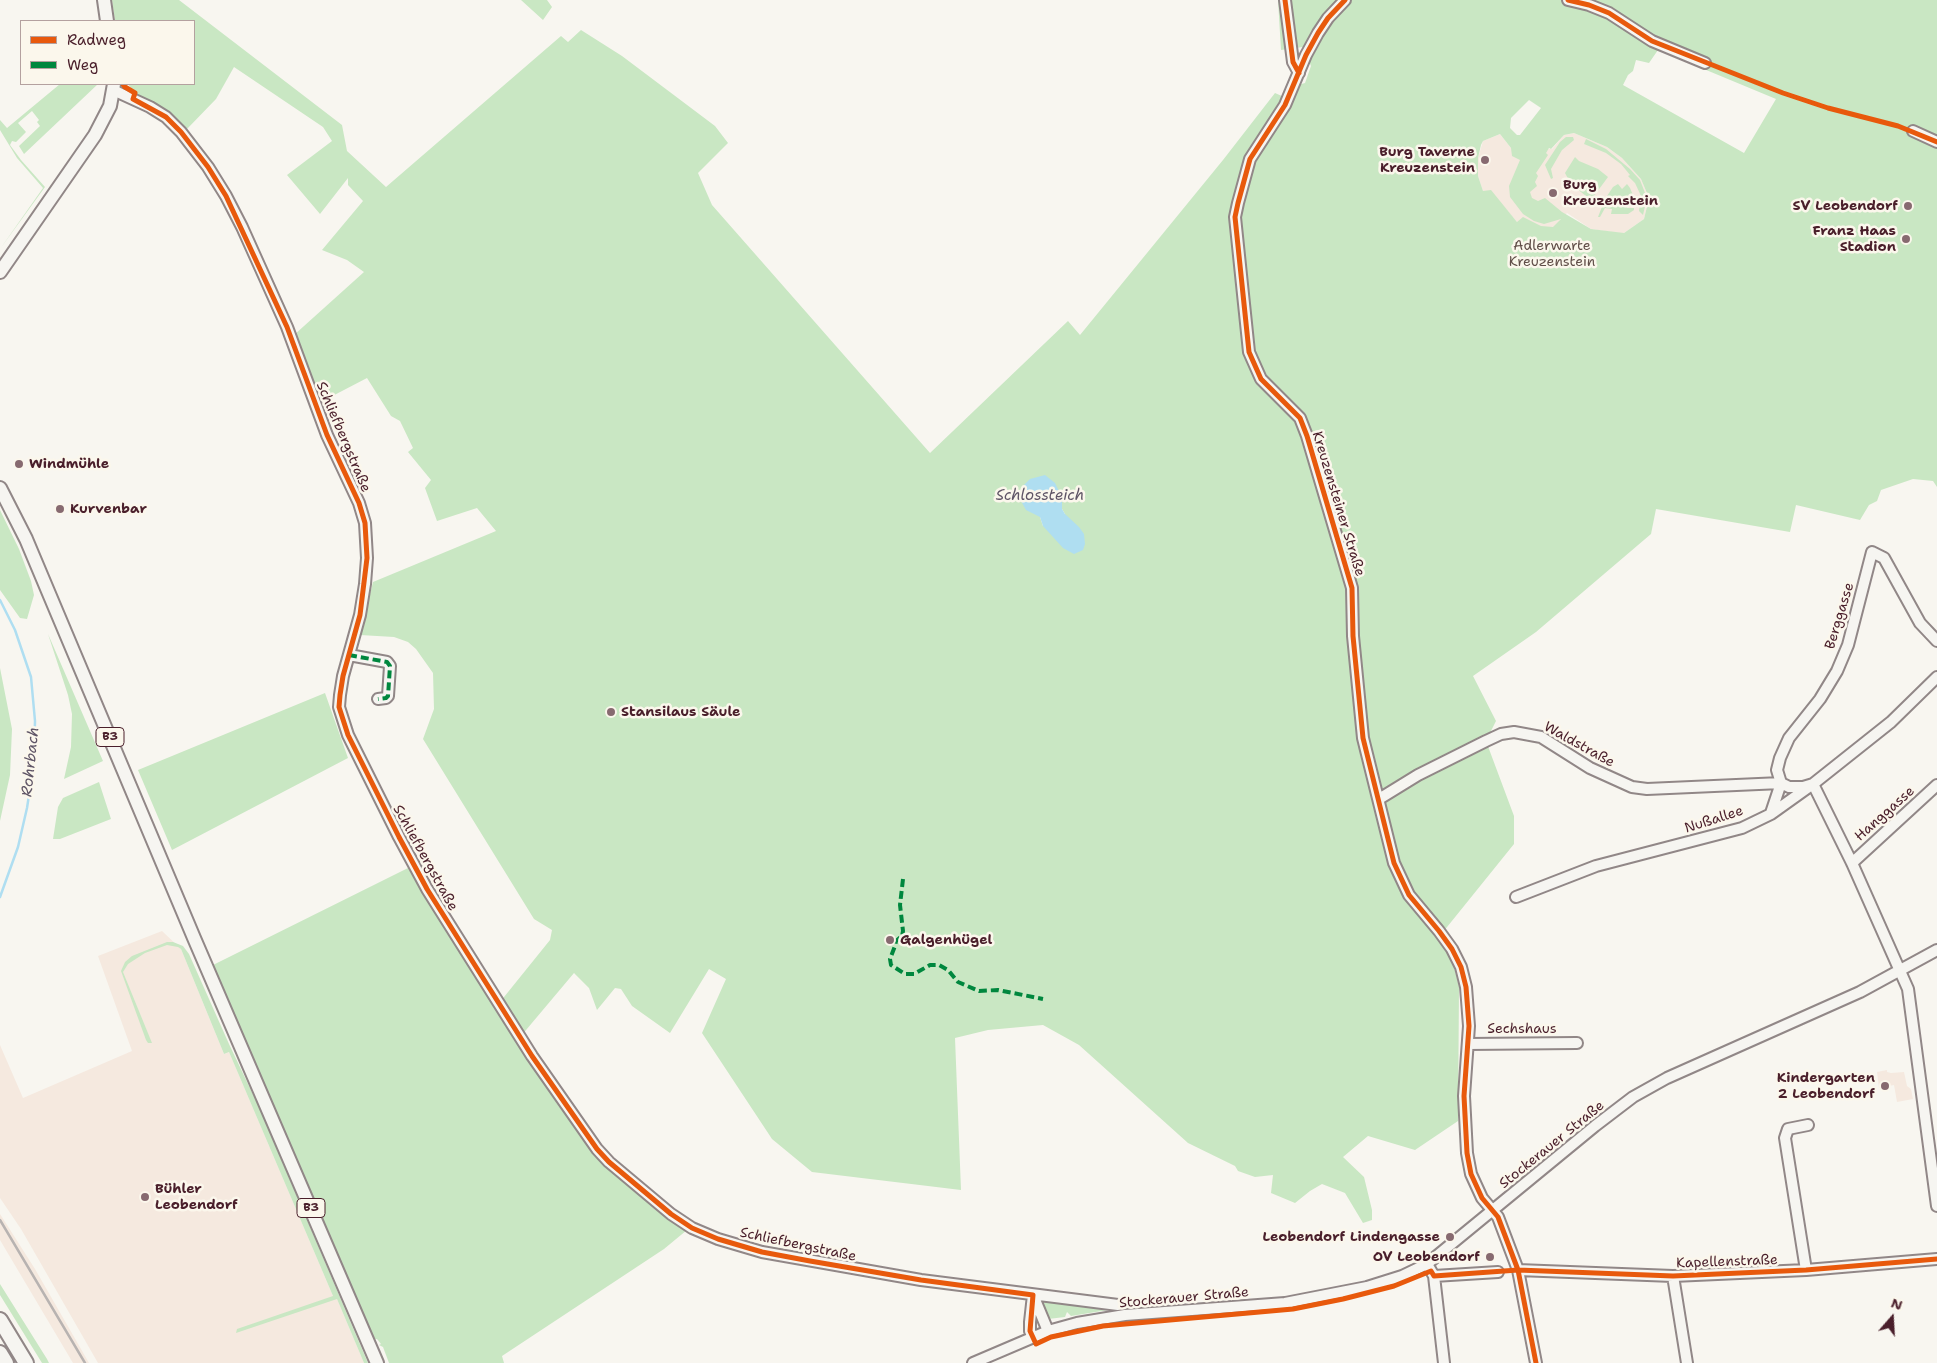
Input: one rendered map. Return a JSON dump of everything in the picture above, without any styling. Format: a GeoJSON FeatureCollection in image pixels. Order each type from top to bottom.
{"type":"FeatureCollection","features":[{"type":"Feature","properties":{"kind":"highway"},"geometry":{"type":"LineString","coordinates":[[0,1320],[26,1363]]}},
{"type":"Feature","properties":{"kind":"highway"},"geometry":{"type":"LineString","coordinates":[[0,1352],[6,1363]]}},
{"type":"Feature","properties":{"kind":"main road"},"geometry":{"type":"LineString","coordinates":[[104,0],[107,20]]}},
{"type":"Feature","properties":{"kind":"main road"},"geometry":{"type":"LineString","coordinates":[[0,272],[95,135],[106,114],[114,87]]}},
{"type":"Feature","properties":{"kind":"main road","name":"B3"},"geometry":{"type":"LineString","coordinates":[[0,488],[26,539],[194,938],[377,1363]]}},
{"type":"Feature","properties":{"kind":"street"},"geometry":{"type":"LineString","coordinates":[[1285,0],[1293,62],[1299,73]]}},
{"type":"Feature","properties":{"kind":"street","name":"Kreuzensteiner Straße"},"geometry":{"type":"LineString","coordinates":[[1345,0],[1328,18],[1306,55],[1285,105],[1250,159],[1235,217],[1248,352],[1261,378],[1300,418],[1352,588],[1353,636],[1364,738],[1394,863],[1400,879],[1414,901],[1452,949],[1461,967],[1466,987],[1469,1026],[1464,1096],[1471,1174],[1476,1189],[1498,1218],[1518,1270],[1536,1363]]}},
{"type":"Feature","properties":{"kind":"street"},"geometry":{"type":"LineString","coordinates":[[1568,0],[1589,5],[1608,13],[1652,41],[1705,63]]}},
{"type":"Feature","properties":{"kind":"street","name":"Schliefbergstraße"},"geometry":{"type":"LineString","coordinates":[[114,87],[150,107],[181,132],[195,149],[226,196],[287,327],[327,435],[359,503],[365,523],[367,558],[360,615],[343,676],[339,707],[348,735],[382,805],[427,889],[532,1056],[586,1134],[609,1162],[671,1214],[692,1228],[718,1239],[762,1252],[920,1280],[1118,1305]]}},
{"type":"Feature","properties":{"kind":"street"},"geometry":{"type":"LineString","coordinates":[[1913,131],[1937,142]]}},
{"type":"Feature","properties":{"kind":"street","name":"Berggasse"},"geometry":{"type":"LineString","coordinates":[[1770,814],[1781,783],[1777,770],[1780,758],[1789,738],[1820,699],[1848,645],[1872,552],[1884,558],[1920,623],[1937,642]]}},
{"type":"Feature","properties":{"kind":"street"},"geometry":{"type":"LineString","coordinates":[[349,655],[387,662],[390,666],[388,696],[378,699]]}},
{"type":"Feature","properties":{"kind":"street","name":"Nußallee"},"geometry":{"type":"LineString","coordinates":[[1516,897],[1596,866],[1742,828],[1770,814],[1813,784],[1891,722],[1937,677]]}},
{"type":"Feature","properties":{"kind":"street","name":"Waldstraße"},"geometry":{"type":"LineString","coordinates":[[1378,799],[1418,775],[1486,741],[1501,734],[1514,732],[1542,737],[1590,768],[1632,787],[1647,789],[1781,783]]}},
{"type":"Feature","properties":{"kind":"street"},"geometry":{"type":"LineString","coordinates":[[1781,783],[1789,787],[1803,787],[1813,784],[1852,863],[1899,970],[1904,977],[1908,989],[1937,1206]]}},
{"type":"Feature","properties":{"kind":"street","name":"Hanggasse"},"geometry":{"type":"LineString","coordinates":[[1852,863],[1937,785]]}},
{"type":"Feature","properties":{"kind":"street","name":"Stockerauer Straße"},"geometry":{"type":"LineString","coordinates":[[972,1363],[988,1360],[1048,1331],[1078,1323],[1125,1315],[1248,1306],[1315,1298],[1366,1288],[1402,1276],[1427,1264],[1633,1097],[1666,1078],[1860,992],[1937,950]]}},
{"type":"Feature","properties":{"kind":"street","name":"Sechshaus"},"geometry":{"type":"LineString","coordinates":[[1468,1044],[1577,1043]]}},
{"type":"Feature","properties":{"kind":"street"},"geometry":{"type":"LineString","coordinates":[[1806,1270],[1785,1138],[1788,1129],[1808,1125]]}},
{"type":"Feature","properties":{"kind":"street","name":"Kapellenstraße"},"geometry":{"type":"LineString","coordinates":[[1518,1270],[1673,1276],[1806,1270],[1937,1259]]}},
{"type":"Feature","properties":{"kind":"street"},"geometry":{"type":"LineString","coordinates":[[1427,1264],[1434,1276],[1444,1363]]}},
{"type":"Feature","properties":{"kind":"street"},"geometry":{"type":"LineString","coordinates":[[1434,1276],[1498,1272]]}},
{"type":"Feature","properties":{"kind":"street"},"geometry":{"type":"LineString","coordinates":[[1673,1276],[1687,1363]]}},
{"type":"Feature","properties":{"kind":"street"},"geometry":{"type":"LineString","coordinates":[[1033,1295],[1048,1331]]}},
{"type":"Feature","properties":{"kind":"street"},"geometry":{"type":"LineString","coordinates":[[1033,1295],[1030,1322],[1033,1338]]}},
{"type":"Feature","properties":{"kind":"shaded area"},"geometry":{"type":"Polygon","coordinates":[[[1574,133],[1607,147],[1622,158],[1641,179],[1649,198],[1644,219],[1624,233],[1591,229],[1567,213],[1553,228],[1625,279],[1517,222],[1505,208],[1483,191],[1478,176],[1478,158],[1483,141],[1500,134],[1511,148],[1552,149],[1564,135],[1574,133]]]}},
{"type":"Feature","properties":{"kind":"shaded area"},"geometry":{"type":"Polygon","coordinates":[[[162,931],[181,949],[224,1054],[229,1052],[333,1296],[337,1299],[364,1363],[98,1363],[21,1229],[0,1198],[0,1045],[23,1098],[132,1051],[98,956],[162,931]]]}},
{"type":"Feature","properties":{"kind":"shaded area","name":"Kindergarten 2 Leobendorf"},"geometry":{"type":"Polygon","coordinates":[[[1887,1070],[1887,1072],[1891,1073],[1904,1072],[1907,1086],[1911,1089],[1913,1099],[1897,1102],[1894,1085],[1879,1088],[1877,1072],[1887,1070]]]}},
{"type":"Feature","properties":{"kind":"shaded area"},"geometry":{"type":"Polygon","coordinates":[[[0,1214],[35,1269],[89,1363],[73,1363],[0,1240],[0,1214]]]}},
{"type":"Feature","properties":{"kind":"green space","name":"Adlerwarte Kreuzenstein"},"geometry":{"type":"Polygon","coordinates":[[[112,0],[179,0],[342,125],[347,151],[386,187],[561,36],[568,42],[581,30],[622,56],[715,126],[728,143],[698,173],[712,205],[930,453],[1068,321],[1080,335],[1223,160],[1275,93],[1291,100],[1298,85],[1305,83],[1311,66],[1309,61],[1320,38],[1312,34],[1303,47],[1281,50],[1278,0],[1937,0],[1937,487],[1933,481],[1913,479],[1881,490],[1877,501],[1869,505],[1860,520],[1796,505],[1790,532],[1656,509],[1651,534],[1536,632],[1473,676],[1496,721],[1486,741],[1514,816],[1514,844],[1439,937],[1451,955],[1459,987],[1458,1121],[1415,1150],[1368,1136],[1343,1157],[1364,1177],[1372,1210],[1372,1220],[1363,1223],[1345,1193],[1322,1184],[1295,1203],[1271,1193],[1273,1175],[1255,1177],[1238,1171],[1235,1166],[1188,1143],[1079,1045],[1043,1025],[988,1030],[955,1038],[961,1190],[812,1172],[772,1139],[702,1033],[726,979],[709,969],[670,1033],[632,1006],[621,989],[615,988],[597,1010],[589,988],[574,973],[521,1036],[500,1002],[550,940],[552,930],[534,919],[423,739],[434,709],[433,673],[416,649],[408,642],[394,637],[360,635],[373,582],[496,531],[477,508],[437,521],[425,488],[431,480],[408,452],[413,448],[400,421],[391,416],[367,378],[319,403],[294,335],[364,272],[347,260],[322,250],[363,201],[348,185],[348,178],[320,214],[287,175],[332,141],[323,127],[234,67],[216,99],[187,129],[139,98],[129,85],[195,85],[195,20],[115,20],[112,0]],[[1658,50],[1649,63],[1636,60],[1633,71],[1628,75],[1623,85],[1744,153],[1776,99],[1658,50]],[[1529,100],[1511,118],[1510,128],[1517,135],[1520,135],[1541,108],[1529,100]],[[1574,133],[1564,135],[1546,153],[1548,155],[1536,173],[1538,176],[1535,182],[1537,186],[1530,192],[1532,198],[1538,201],[1545,198],[1562,212],[1591,229],[1624,233],[1644,219],[1649,198],[1641,179],[1622,158],[1607,147],[1574,133]],[[1500,134],[1483,141],[1481,145],[1478,158],[1478,176],[1483,191],[1491,190],[1517,222],[1523,217],[1541,226],[1553,227],[1561,219],[1544,224],[1534,221],[1523,214],[1510,197],[1509,186],[1520,160],[1512,156],[1511,148],[1500,134]],[[1062,497],[1040,517],[1043,526],[1065,514],[1062,509],[1062,497]]]}},
{"type":"Feature","properties":{"kind":"green space"},"geometry":{"type":"Polygon","coordinates":[[[521,0],[547,0],[552,7],[543,20],[521,0]]]}},
{"type":"Feature","properties":{"kind":"green space"},"geometry":{"type":"Polygon","coordinates":[[[59,85],[97,85],[24,154],[19,146],[40,126],[37,122],[39,120],[32,111],[18,123],[26,132],[16,142],[12,141],[10,145],[45,187],[0,249],[43,188],[17,158],[0,130],[0,120],[7,128],[59,85]]]}},
{"type":"Feature","properties":{"kind":"green space"},"geometry":{"type":"Polygon","coordinates":[[[1566,137],[1573,137],[1574,140],[1562,150],[1551,169],[1553,178],[1551,179],[1545,165],[1560,142],[1566,137]]]}},
{"type":"Feature","properties":{"kind":"green space"},"geometry":{"type":"Polygon","coordinates":[[[1586,139],[1606,149],[1640,180],[1647,198],[1643,215],[1639,211],[1641,196],[1635,183],[1628,176],[1630,175],[1621,164],[1606,153],[1584,144],[1586,139]]]}},
{"type":"Feature","properties":{"kind":"green space"},"geometry":{"type":"Polygon","coordinates":[[[1575,157],[1579,161],[1598,169],[1608,177],[1591,200],[1571,184],[1565,173],[1575,157]]]}},
{"type":"Feature","properties":{"kind":"green space"},"geometry":{"type":"Polygon","coordinates":[[[1618,184],[1622,189],[1627,184],[1630,188],[1635,200],[1628,199],[1627,208],[1634,208],[1634,210],[1628,214],[1611,214],[1612,209],[1605,208],[1600,217],[1598,217],[1605,199],[1613,187],[1618,184]]]}},
{"type":"Feature","properties":{"kind":"green space"},"geometry":{"type":"Polygon","coordinates":[[[0,510],[19,549],[31,581],[34,595],[27,619],[20,618],[0,590],[0,510]]]}},
{"type":"Feature","properties":{"kind":"green space"},"geometry":{"type":"Polygon","coordinates":[[[48,634],[103,761],[64,779],[71,747],[72,714],[68,695],[48,634]]]}},
{"type":"Feature","properties":{"kind":"green space"},"geometry":{"type":"Polygon","coordinates":[[[0,668],[12,729],[10,775],[0,821],[0,668]]]}},
{"type":"Feature","properties":{"kind":"green space"},"geometry":{"type":"Polygon","coordinates":[[[325,693],[348,758],[172,850],[138,770],[325,693]]]}},
{"type":"Feature","properties":{"kind":"green space"},"geometry":{"type":"Polygon","coordinates":[[[99,782],[111,819],[60,839],[53,839],[58,807],[63,798],[99,782]]]}},
{"type":"Feature","properties":{"kind":"green space"},"geometry":{"type":"Polygon","coordinates":[[[408,868],[528,1061],[597,1156],[624,1183],[662,1214],[687,1230],[664,1249],[502,1356],[504,1363],[389,1363],[383,1347],[379,1345],[381,1344],[367,1327],[213,965],[408,868]]]}},
{"type":"Feature","properties":{"kind":"green space"},"geometry":{"type":"Polygon","coordinates":[[[167,942],[183,946],[189,954],[258,1105],[368,1363],[364,1363],[337,1299],[236,1333],[237,1329],[333,1296],[229,1052],[224,1054],[181,949],[178,947],[167,945],[145,953],[128,964],[123,972],[152,1043],[148,1043],[146,1040],[121,971],[125,962],[132,956],[167,942]]]}},
{"type":"Feature","properties":{"kind":"green space"},"geometry":{"type":"Polygon","coordinates":[[[0,1284],[49,1363],[42,1363],[0,1295],[0,1284]]]}},
{"type":"Feature","properties":{"kind":"green space"},"geometry":{"type":"Polygon","coordinates":[[[1040,1301],[1114,1309],[1071,1316],[1067,1312],[1065,1317],[1048,1319],[1040,1301]]]}},
{"type":"Feature","properties":{"kind":"water","name":"Schlossteich"},"geometry":{"type":"Polygon","coordinates":[[[1045,475],[1055,483],[1062,497],[1062,509],[1065,514],[1084,534],[1085,544],[1083,550],[1074,554],[1063,548],[1043,526],[1040,517],[1026,510],[1021,501],[1022,487],[1030,479],[1045,475]]]}},
{"type":"Feature","properties":{"kind":"waterway","name":"Rohrbach"},"geometry":{"type":"LineString","coordinates":[[0,600],[15,630],[31,677],[35,721],[34,763],[27,808],[18,847],[0,897]]}},
{"type":"Feature","properties":{"kind":"railway"},"geometry":{"type":"LineString","coordinates":[[0,1220],[85,1363]]}},
{"type":"Feature","properties":{"kind":"marked path"},"geometry":{"type":"LineString","coordinates":[[349,655],[387,662],[390,666],[388,696],[378,699]]}},
{"type":"Feature","properties":{"kind":"marked path"},"geometry":{"type":"LineString","coordinates":[[903,879],[900,905],[903,931],[902,936],[896,941],[890,959],[891,965],[905,974],[914,974],[930,965],[939,965],[948,970],[958,982],[979,991],[998,990],[1043,999]]}},
{"type":"Feature","properties":{"kind":"cycle path"},"geometry":{"type":"LineString","coordinates":[[1285,0],[1293,62],[1299,73]]}},
{"type":"Feature","properties":{"kind":"cycle path"},"geometry":{"type":"LineString","coordinates":[[1345,0],[1328,18],[1318,33],[1306,55],[1285,105],[1250,159],[1235,217],[1249,352],[1261,379],[1300,418],[1352,588],[1353,636],[1363,738],[1394,863],[1409,895],[1439,931],[1452,949],[1461,967],[1466,987],[1469,1026],[1464,1096],[1467,1153],[1471,1174],[1482,1198],[1498,1217],[1518,1270],[1536,1363]]}},
{"type":"Feature","properties":{"kind":"cycle path"},"geometry":{"type":"LineString","coordinates":[[1568,0],[1589,5],[1609,13],[1652,41],[1783,93],[1828,108],[1898,126],[1937,142]]}},
{"type":"Feature","properties":{"kind":"cycle path"},"geometry":{"type":"LineString","coordinates":[[124,85],[135,93],[133,99],[166,117],[181,132],[208,167],[226,196],[287,327],[327,435],[359,503],[365,523],[367,558],[360,615],[343,676],[340,695],[339,707],[348,735],[427,889],[532,1056],[597,1149],[609,1162],[671,1214],[692,1228],[718,1239],[762,1252],[810,1261],[921,1280],[1033,1295]]}},
{"type":"Feature","properties":{"kind":"cycle path"},"geometry":{"type":"LineString","coordinates":[[1033,1295],[1030,1331],[1036,1344],[1051,1337],[1103,1326],[1293,1309],[1394,1286],[1431,1271],[1434,1276],[1518,1270],[1673,1276],[1806,1270],[1937,1259]]}},
{"type":"Feature","properties":{"kind":"place","name":"Burg Taverne Kreuzenstein"},"geometry":{"type":"Point","coordinates":[1485,160]}},
{"type":"Feature","properties":{"kind":"place","name":"Burg Kreuzenstein"},"geometry":{"type":"Point","coordinates":[1553,193]}},
{"type":"Feature","properties":{"kind":"place","name":"SV Leobendorf"},"geometry":{"type":"Point","coordinates":[1908,206]}},
{"type":"Feature","properties":{"kind":"place","name":"Franz Haas Stadion"},"geometry":{"type":"Point","coordinates":[1906,239]}},
{"type":"Feature","properties":{"kind":"place","name":"Windmühle"},"geometry":{"type":"Point","coordinates":[19,464]}},
{"type":"Feature","properties":{"kind":"place","name":"Kurvenbar"},"geometry":{"type":"Point","coordinates":[60,509]}},
{"type":"Feature","properties":{"kind":"place","name":"Stansilaus Säule"},"geometry":{"type":"Point","coordinates":[611,712]}},
{"type":"Feature","properties":{"kind":"place","name":"Galgenhügel"},"geometry":{"type":"Point","coordinates":[890,940]}},
{"type":"Feature","properties":{"kind":"place","name":"Kindergarten 2 Leobendorf"},"geometry":{"type":"Point","coordinates":[1885,1086]}},
{"type":"Feature","properties":{"kind":"place","name":"Bühler Leobendorf"},"geometry":{"type":"Point","coordinates":[145,1197]}},
{"type":"Feature","properties":{"kind":"place","name":"Leobendorf Lindengasse"},"geometry":{"type":"Point","coordinates":[1450,1237]}},
{"type":"Feature","properties":{"kind":"place","name":"OV Leobendorf"},"geometry":{"type":"Point","coordinates":[1490,1257]}}]}
